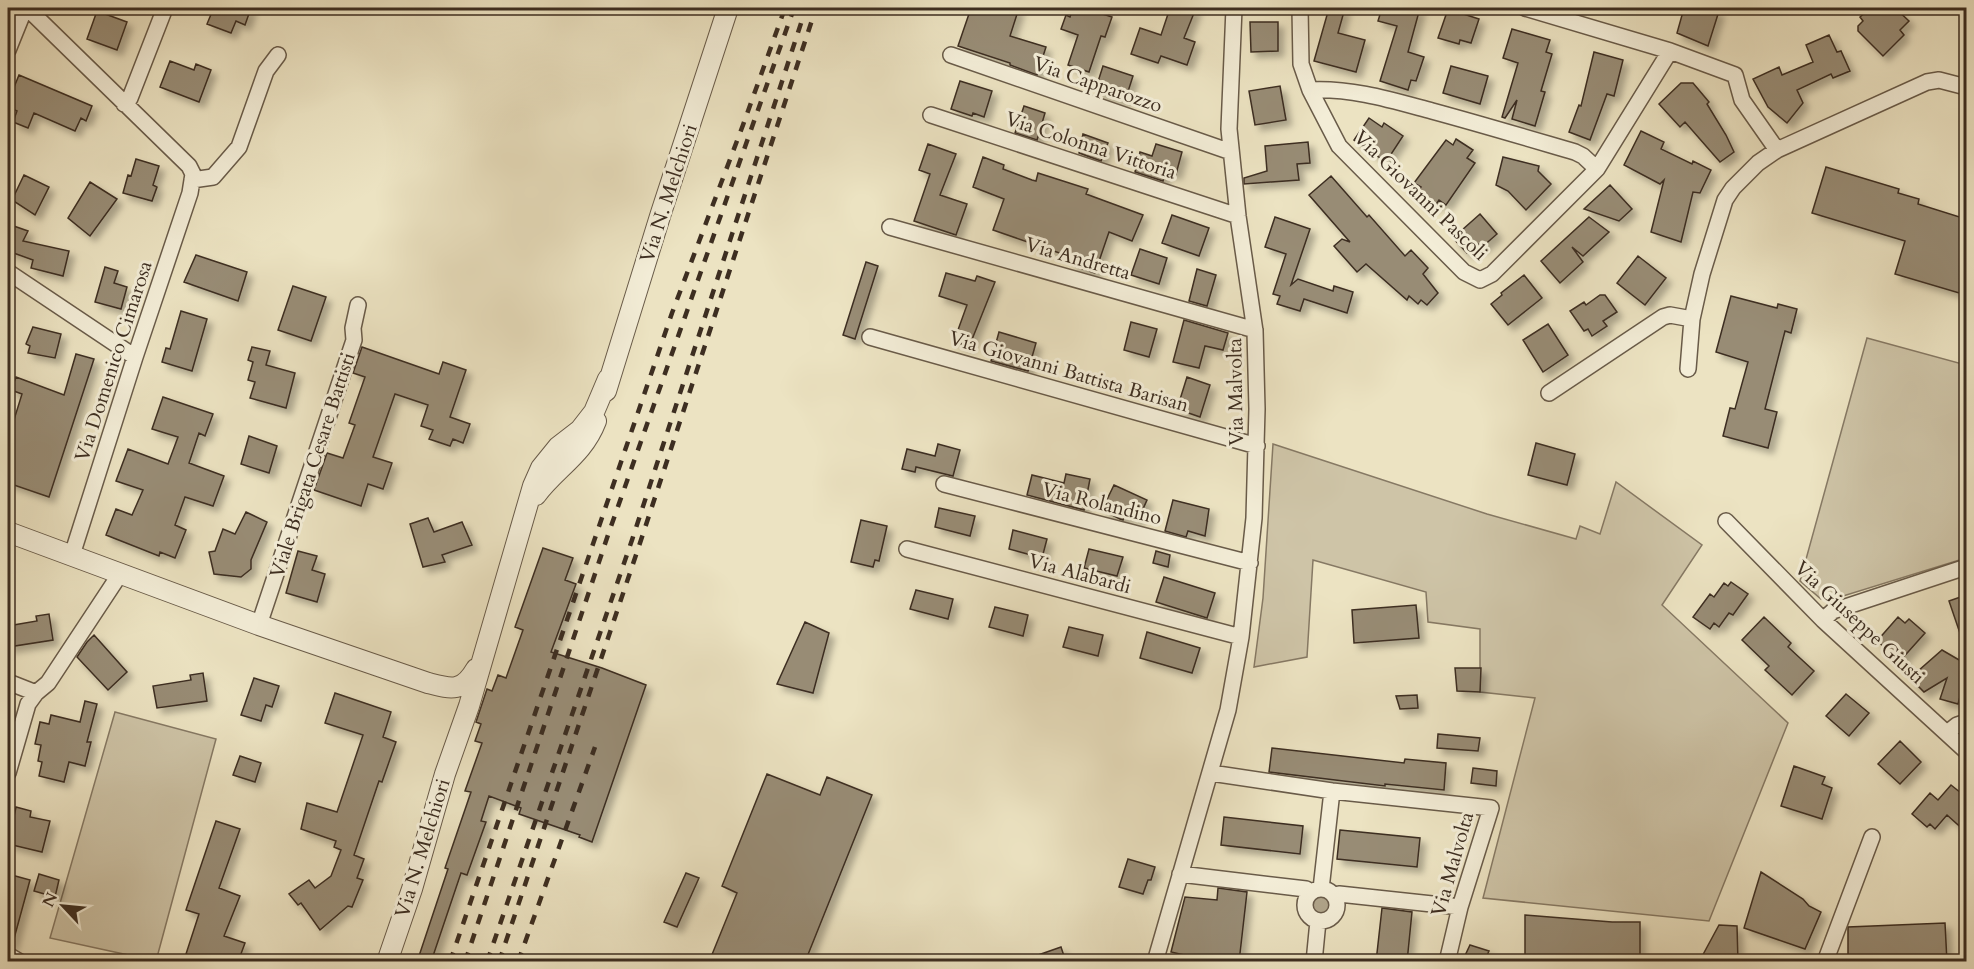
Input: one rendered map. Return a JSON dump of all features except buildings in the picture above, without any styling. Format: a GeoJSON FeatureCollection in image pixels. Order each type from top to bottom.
{"type":"FeatureCollection","features":[{"type":"Feature","properties":{"kind":"street"},"geometry":{"type":"LineString","coordinates":[[8,50],[26,8],[189,166],[193,174],[192,180],[213,177],[239,147],[266,70],[278,55]]}},
{"type":"Feature","properties":{"kind":"street"},"geometry":{"type":"LineString","coordinates":[[124,104],[130,98],[165,8]]}},
{"type":"Feature","properties":{"kind":"street","name":"Via N. Melchiori"},"geometry":{"type":"LineString","coordinates":[[387,962],[412,889],[457,735],[469,706],[528,510],[533,486],[541,468],[558,447],[580,430],[594,412],[608,379],[728,8]]}},
{"type":"Feature","properties":{"kind":"street","name":"Via Malvolta"},"geometry":{"type":"LineString","coordinates":[[1155,962],[1228,710],[1241,637],[1250,563],[1257,446],[1255,330],[1238,216],[1229,129],[1234,8]]}},
{"type":"Feature","properties":{"kind":"street","name":"Via Giovanni Pascoli"},"geometry":{"type":"LineString","coordinates":[[1300,8],[1301,64],[1310,90],[1339,146],[1464,272],[1480,280],[1492,274],[1597,169],[1670,51]]}},
{"type":"Feature","properties":{"kind":"street"},"geometry":{"type":"LineString","coordinates":[[1525,8],[1670,51],[1735,75],[1742,100],[1777,150]]}},
{"type":"Feature","properties":{"kind":"street","name":"Via Capparozzo"},"geometry":{"type":"LineString","coordinates":[[951,55],[1232,152]]}},
{"type":"Feature","properties":{"kind":"street"},"geometry":{"type":"LineString","coordinates":[[1688,369],[1692,319],[1702,274],[1725,200],[1743,176],[1777,150],[1927,82],[1939,80],[1966,87]]}},
{"type":"Feature","properties":{"kind":"street"},"geometry":{"type":"LineString","coordinates":[[1310,90],[1372,94],[1449,115],[1575,152],[1597,169]]}},
{"type":"Feature","properties":{"kind":"street","name":"Via Colonna Vittoria"},"geometry":{"type":"LineString","coordinates":[[931,115],[1238,216]]}},
{"type":"Feature","properties":{"kind":"street","name":"Via Domenico Cimarosa"},"geometry":{"type":"LineString","coordinates":[[72,555],[190,193],[192,180]]}},
{"type":"Feature","properties":{"kind":"street","name":"Via Andretta"},"geometry":{"type":"LineString","coordinates":[[890,227],[1255,330]]}},
{"type":"Feature","properties":{"kind":"street"},"geometry":{"type":"LineString","coordinates":[[8,272],[135,357]]}},
{"type":"Feature","properties":{"kind":"street","name":"Viale Brigata Cesare Battisti"},"geometry":{"type":"LineString","coordinates":[[259,625],[354,340],[353,328],[358,305]]}},
{"type":"Feature","properties":{"kind":"street"},"geometry":{"type":"LineString","coordinates":[[1549,393],[1663,317],[1670,315],[1692,319]]}},
{"type":"Feature","properties":{"kind":"street","name":"Via Giovanni Battista Barisan"},"geometry":{"type":"LineString","coordinates":[[870,337],[1257,446]]}},
{"type":"Feature","properties":{"kind":"street","name":"Via Rolandino"},"geometry":{"type":"LineString","coordinates":[[944,484],[1250,563]]}},
{"type":"Feature","properties":{"kind":"street","name":"Via Giuseppe Giusti"},"geometry":{"type":"LineString","coordinates":[[1726,521],[1823,620],[1966,751]]}},
{"type":"Feature","properties":{"kind":"street"},"geometry":{"type":"LineString","coordinates":[[8,532],[259,625],[428,683],[452,689]]}},
{"type":"Feature","properties":{"kind":"street","name":"Via Alabardi"},"geometry":{"type":"LineString","coordinates":[[907,549],[1241,637]]}},
{"type":"Feature","properties":{"kind":"street"},"geometry":{"type":"LineString","coordinates":[[1823,620],[1833,611],[1966,567]]}},
{"type":"Feature","properties":{"kind":"street"},"geometry":{"type":"LineString","coordinates":[[8,773],[28,704],[48,683],[120,574]]}},
{"type":"Feature","properties":{"kind":"street","name":"Via N. Melchiori"},"geometry":{"type":"LineString","coordinates":[[457,735],[459,716],[452,689],[467,682],[480,664]]}},
{"type":"Feature","properties":{"kind":"street"},"geometry":{"type":"LineString","coordinates":[[8,682],[36,693]]}},
{"type":"Feature","properties":{"kind":"street"},"geometry":{"type":"LineString","coordinates":[[1947,733],[1966,722]]}},
{"type":"Feature","properties":{"kind":"street","name":"Via Malvolta"},"geometry":{"type":"LineString","coordinates":[[1211,773],[1332,791],[1491,808],[1460,907],[1447,962]]}},
{"type":"Feature","properties":{"kind":"street"},"geometry":{"type":"LineString","coordinates":[[1322,893],[1332,791]]}},
{"type":"Feature","properties":{"kind":"street"},"geometry":{"type":"LineString","coordinates":[[1826,962],[1872,837]]}},
{"type":"Feature","properties":{"kind":"street"},"geometry":{"type":"LineString","coordinates":[[1180,874],[1306,889],[1322,893],[1460,907]]}},
{"type":"Feature","properties":{"kind":"street"},"geometry":{"type":"LineString","coordinates":[[1322,893],[1337,906],[1333,915],[1325,921],[1318,921],[1310,916],[1305,907],[1306,901],[1322,893]]}},
{"type":"Feature","properties":{"kind":"street"},"geometry":{"type":"LineString","coordinates":[[1314,962],[1318,921]]}},
{"type":"Feature","properties":{"kind":"street"},"geometry":{"type":"LineString","coordinates":[[8,955],[20,962]]}},
{"type":"Feature","properties":{"kind":"shaded area"},"geometry":{"type":"Polygon","coordinates":[[[1867,338],[1966,365],[1966,558],[1827,601],[1821,599],[1800,581],[1867,338]]]}},
{"type":"Feature","properties":{"kind":"shaded area"},"geometry":{"type":"Polygon","coordinates":[[[1273,444],[1487,514],[1576,539],[1580,526],[1600,534],[1616,482],[1702,545],[1662,605],[1788,723],[1709,921],[1483,898],[1535,698],[1480,692],[1480,629],[1428,622],[1426,592],[1313,560],[1307,657],[1254,667],[1263,598],[1273,444]]]}},
{"type":"Feature","properties":{"kind":"shaded area"},"geometry":{"type":"Polygon","coordinates":[[[115,712],[216,739],[156,961],[50,938],[115,712]]]}},
{"type":"Feature","properties":{"kind":"shaded area"},"geometry":{"type":"Polygon","coordinates":[[[1320,895],[1327,898],[1330,905],[1327,912],[1320,915],[1313,912],[1310,905],[1313,898],[1320,895]]]}},
{"type":"Feature","properties":{"kind":"railway"},"geometry":{"type":"LineString","coordinates":[[450,962],[672,313],[785,8]]}},
{"type":"Feature","properties":{"kind":"railway"},"geometry":{"type":"LineString","coordinates":[[465,962],[609,532],[794,8]]}},
{"type":"Feature","properties":{"kind":"railway"},"geometry":{"type":"LineString","coordinates":[[487,962],[632,540],[806,8]]}},
{"type":"Feature","properties":{"kind":"railway"},"geometry":{"type":"LineString","coordinates":[[499,962],[816,8]]}},
{"type":"Feature","properties":{"kind":"railway"},"geometry":{"type":"LineString","coordinates":[[518,962],[595,747]]}}]}
